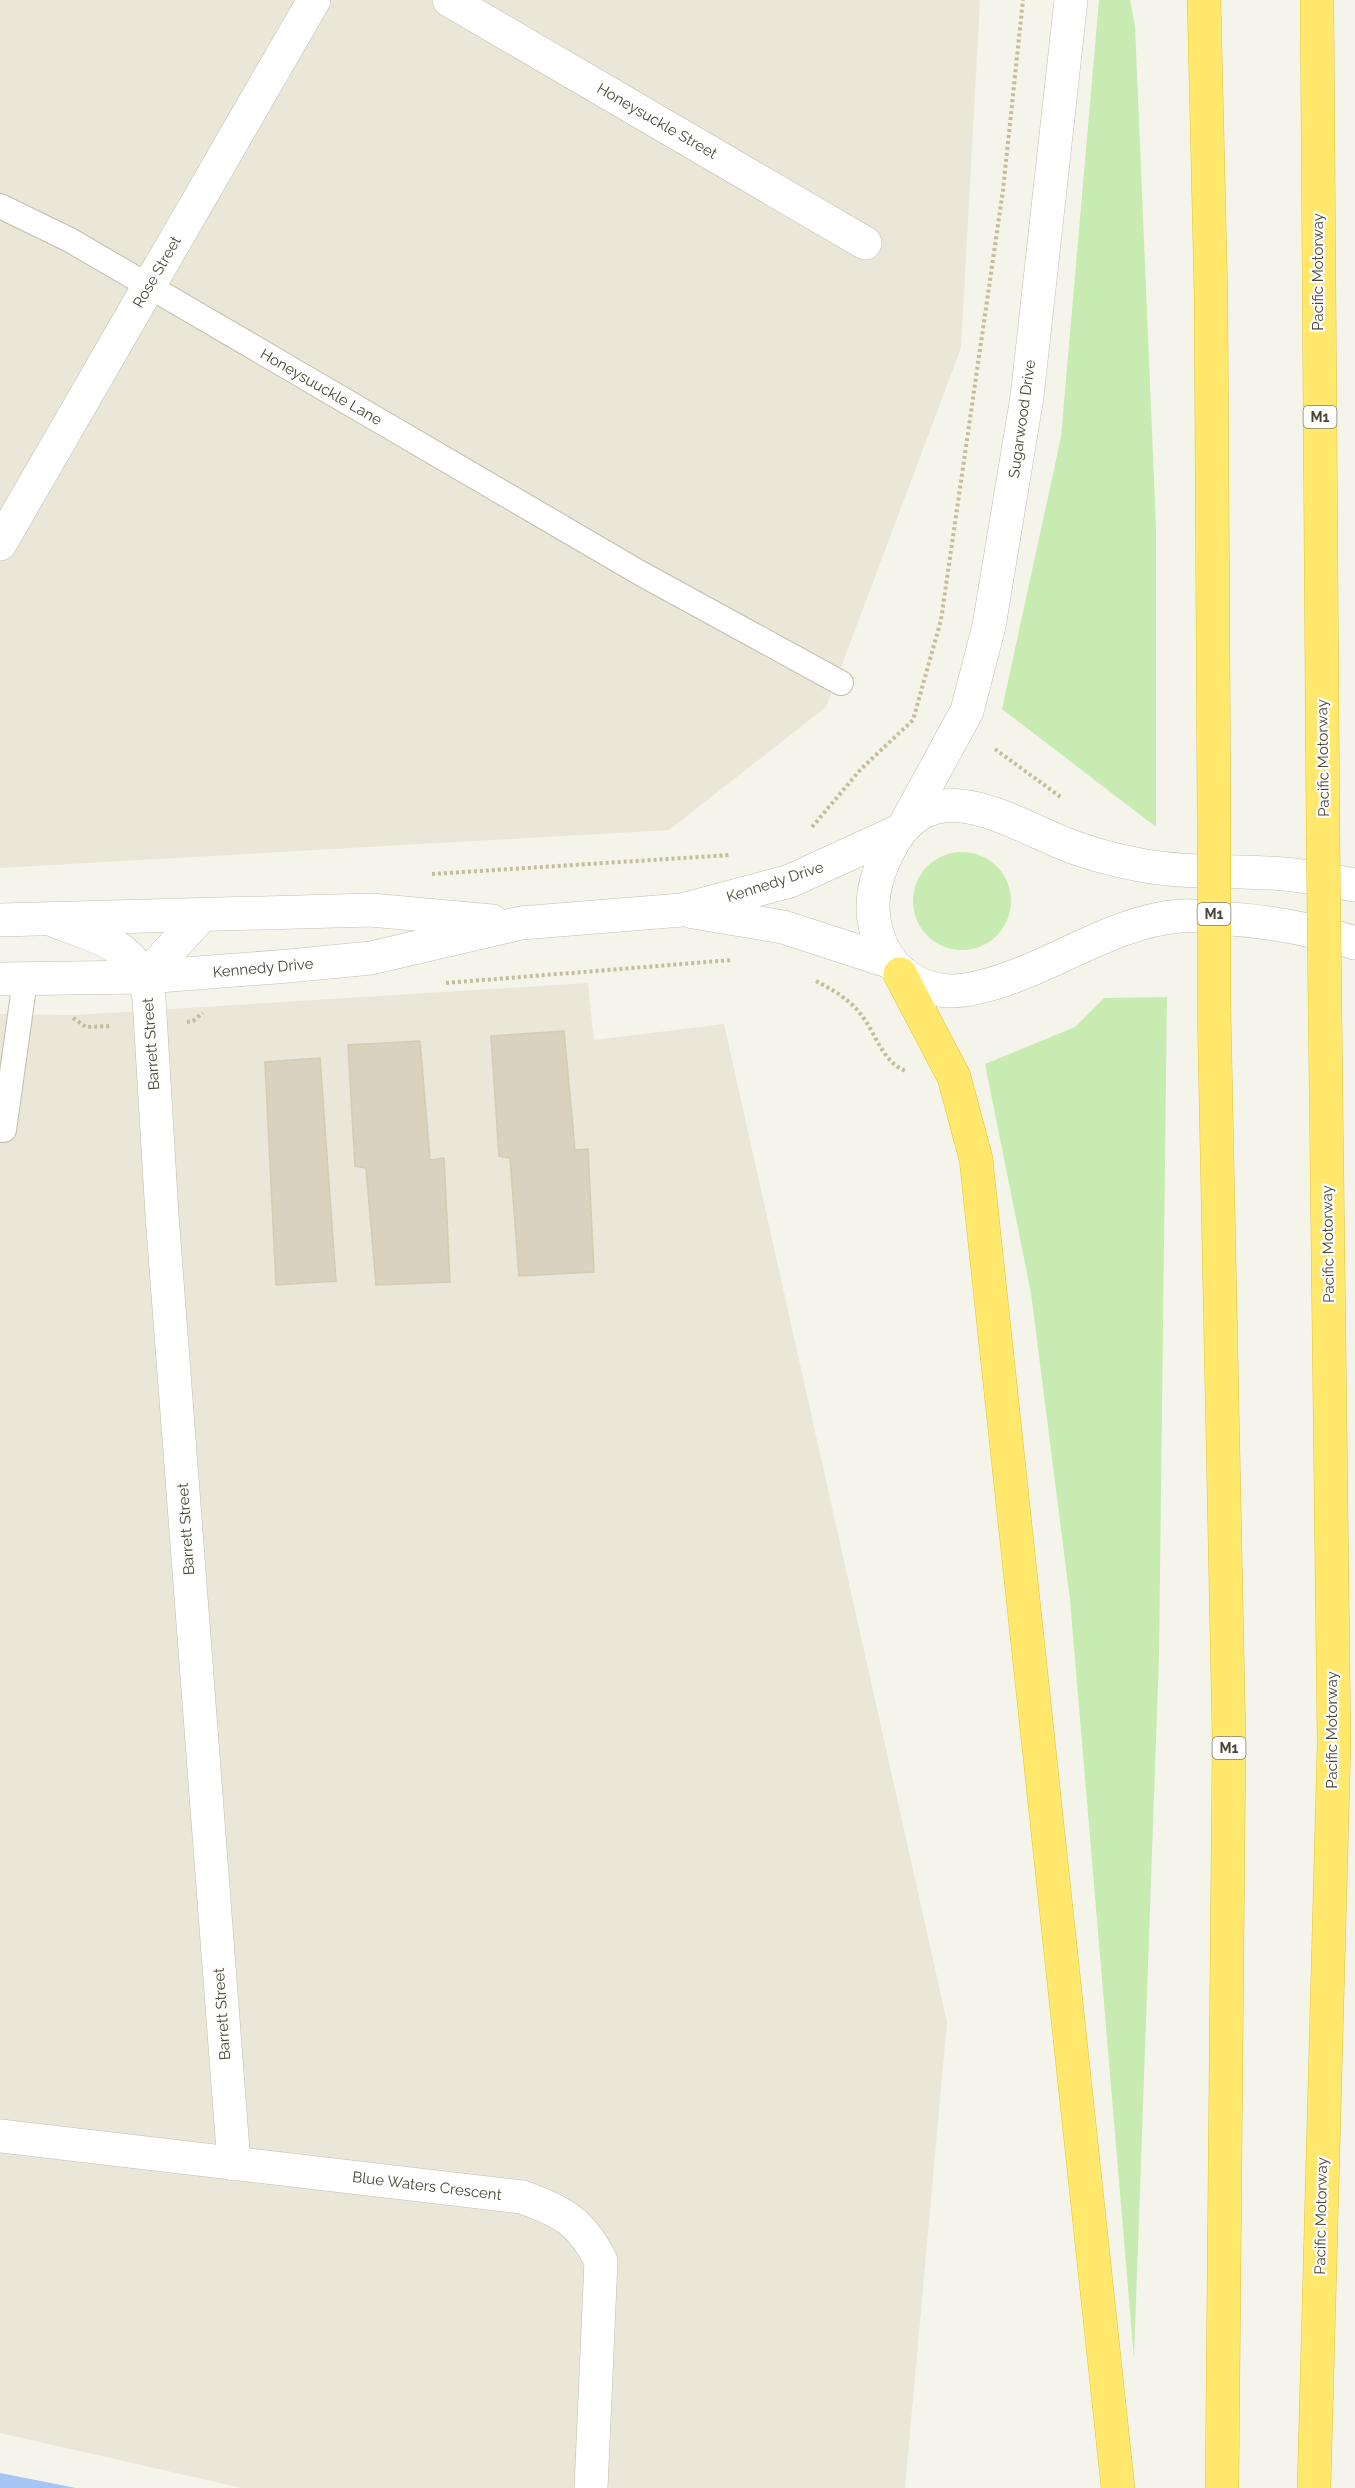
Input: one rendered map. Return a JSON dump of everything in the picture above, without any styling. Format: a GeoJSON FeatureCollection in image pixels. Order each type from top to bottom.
{"type":"FeatureCollection","features":[{"type":"Feature","properties":{"kind":"highway","name":"M1"},"geometry":{"type":"LineString","coordinates":[[1204,0],[1211,297],[1214,1007],[1229,1740],[1222,2488]]}},
{"type":"Feature","properties":{"kind":"highway","name":"Pacific Motorway"},"geometry":{"type":"LineString","coordinates":[[1314,2488],[1334,1743],[1323,834],[1317,0]]}},
{"type":"Feature","properties":{"kind":"highway"},"geometry":{"type":"LineString","coordinates":[[894,967],[954,1077],[976,1160],[1118,2488]]}},
{"type":"Feature","properties":{"kind":"street","name":"Rose Street"},"geometry":{"type":"LineString","coordinates":[[0,544],[314,0]]}},
{"type":"Feature","properties":{"kind":"street","name":"Honeysuckle Street"},"geometry":{"type":"LineString","coordinates":[[449,0],[865,243]]}},
{"type":"Feature","properties":{"kind":"street","name":"Sugarwood Drive"},"geometry":{"type":"LineString","coordinates":[[894,967],[874,925],[874,887],[902,827],[967,711],[989,626],[1027,397],[1071,0]]}},
{"type":"Feature","properties":{"kind":"street","name":"Kennedy Drive"},"geometry":{"type":"LineString","coordinates":[[12,980],[145,977],[371,958],[521,923],[682,910],[790,881],[841,860],[935,808],[963,806],[997,814],[1063,843],[1139,865],[1186,871],[1284,874],[1355,885]]}},
{"type":"Feature","properties":{"kind":"street","name":"Kennedy Drive"},"geometry":{"type":"LineString","coordinates":[[0,920],[371,910],[521,923]]}},
{"type":"Feature","properties":{"kind":"street","name":"Kennedy Drive"},"geometry":{"type":"LineString","coordinates":[[682,910],[783,927],[894,967],[931,987],[966,990],[1037,967],[1121,930],[1180,916],[1257,920],[1300,927],[1355,943]]}},
{"type":"Feature","properties":{"kind":"street","name":"Barrett Street"},"geometry":{"type":"LineString","coordinates":[[201,916],[145,977],[149,998],[165,1262],[234,2164]]}},
{"type":"Feature","properties":{"kind":"street"},"geometry":{"type":"LineString","coordinates":[[50,919],[128,953],[145,977]]}},
{"type":"Feature","properties":{"kind":"street","name":"Blue Waters Crescent"},"geometry":{"type":"LineString","coordinates":[[0,2136],[522,2197],[560,2211],[577,2223],[590,2240],[601,2261],[591,2488]]}},
{"type":"Feature","properties":{"kind":"lane","name":"Honeysuuckle Lane"},"geometry":{"type":"LineString","coordinates":[[0,206],[70,240],[148,288],[640,573],[841,683]]}},
{"type":"Feature","properties":{"kind":"lane"},"geometry":{"type":"LineString","coordinates":[[0,1130],[4,1130],[12,980]]}},
{"type":"Feature","properties":{"kind":"path"},"geometry":{"type":"LineString","coordinates":[[807,833],[861,769],[913,720],[941,620],[1003,190],[1023,0]]}},
{"type":"Feature","properties":{"kind":"path"},"geometry":{"type":"LineString","coordinates":[[995,749],[1062,799]]}},
{"type":"Feature","properties":{"kind":"path"},"geometry":{"type":"LineString","coordinates":[[425,875],[732,854]]}},
{"type":"Feature","properties":{"kind":"path"},"geometry":{"type":"LineString","coordinates":[[439,983],[744,961]]}},
{"type":"Feature","properties":{"kind":"path"},"geometry":{"type":"LineString","coordinates":[[814,980],[839,994],[861,1014],[890,1061],[904,1071],[913,1070]]}},
{"type":"Feature","properties":{"kind":"path"},"geometry":{"type":"LineString","coordinates":[[184,1022],[194,1021],[207,1009]]}},
{"type":"Feature","properties":{"kind":"shaded area"},"geometry":{"type":"Polygon","coordinates":[[[0,0],[980,0],[961,348],[826,707],[669,830],[0,868],[0,0]]]}},
{"type":"Feature","properties":{"kind":"shaded area"},"geometry":{"type":"Polygon","coordinates":[[[588,983],[594,1040],[724,1024],[947,2022],[905,2488],[242,2488],[0,2433],[0,1014],[74,1015],[588,983]]]}},
{"type":"Feature","properties":{"kind":"green space"},"geometry":{"type":"Polygon","coordinates":[[[1099,0],[1130,0],[1135,26],[1156,527],[1156,827],[1002,709],[1061,437],[1099,0]]]}},
{"type":"Feature","properties":{"kind":"green space"},"geometry":{"type":"Polygon","coordinates":[[[962,852],[981,856],[997,866],[1007,882],[1011,901],[1007,920],[997,936],[981,946],[962,950],[943,946],[927,936],[917,920],[913,901],[917,882],[927,866],[943,856],[962,852]]]}},
{"type":"Feature","properties":{"kind":"green space"},"geometry":{"type":"Polygon","coordinates":[[[1167,997],[1159,1656],[1134,2359],[1070,1600],[1031,1293],[985,1064],[1075,1027],[1104,998],[1167,997]]]}},
{"type":"Feature","properties":{"kind":"water"},"geometry":{"type":"Polygon","coordinates":[[[0,2473],[76,2488],[0,2488],[0,2473]]]}},
{"type":"Feature","properties":{"kind":"building"},"geometry":{"type":"Polygon","coordinates":[[[564,1031],[575,1150],[588,1149],[594,1272],[519,1276],[510,1158],[499,1156],[491,1036],[564,1031]]]}},
{"type":"Feature","properties":{"kind":"building"},"geometry":{"type":"Polygon","coordinates":[[[420,1041],[430,1160],[444,1158],[450,1282],[376,1285],[366,1168],[355,1166],[348,1045],[420,1041]]]}},
{"type":"Feature","properties":{"kind":"building"},"geometry":{"type":"Polygon","coordinates":[[[320,1058],[336,1281],[276,1285],[265,1062],[320,1058]]]}}]}
